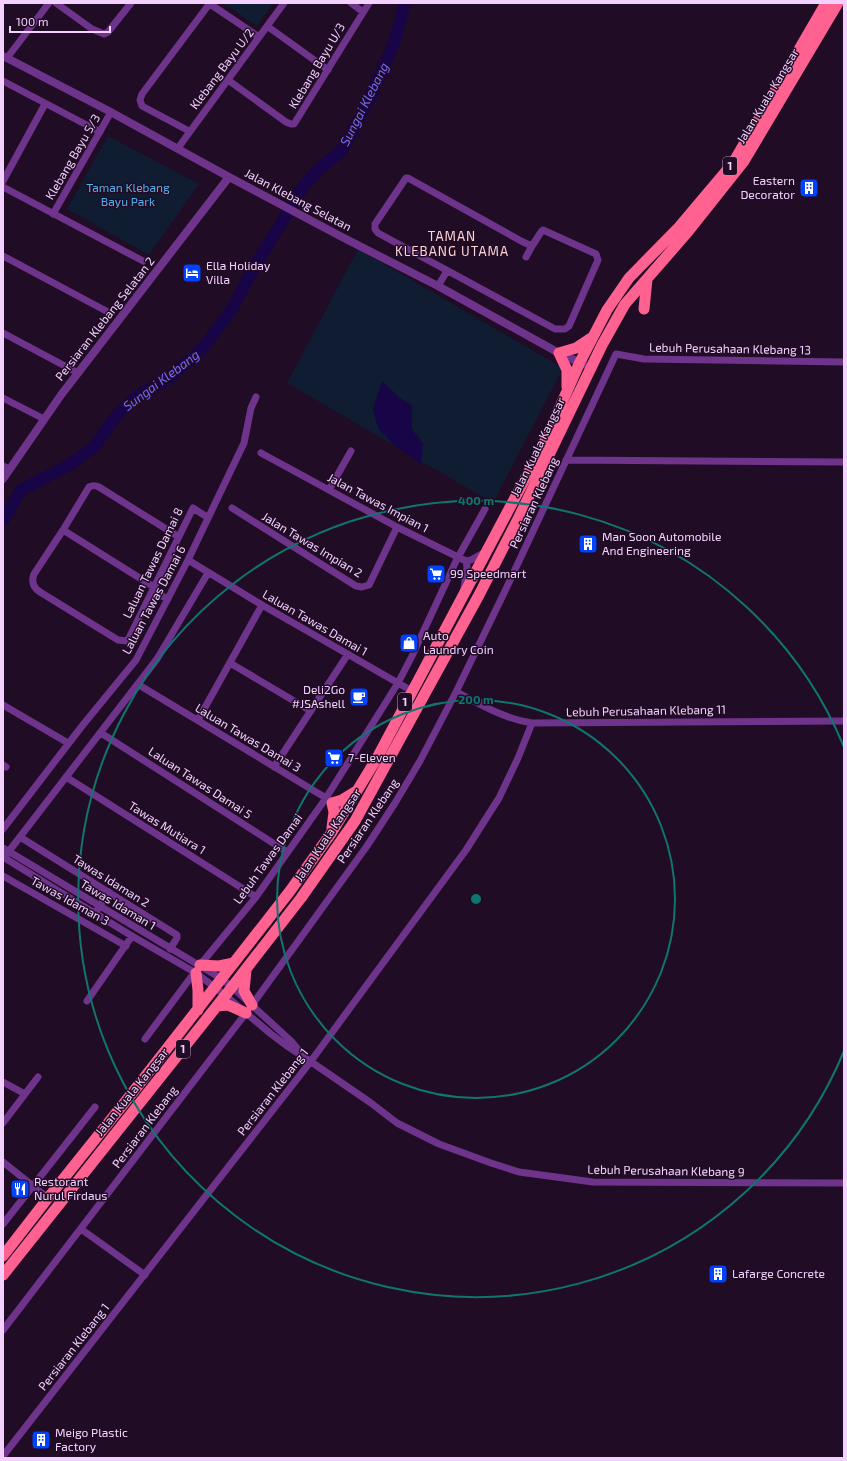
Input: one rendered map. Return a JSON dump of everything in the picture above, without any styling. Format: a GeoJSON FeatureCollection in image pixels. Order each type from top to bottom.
{"type":"FeatureCollection","features":[{"type":"Feature","properties":{"kind":"highway","name":"Jalan Kuala Kangsar"},"geometry":{"type":"LineString","coordinates":[[3,1256],[198,1010],[290,891],[332,832],[377,758],[543,445],[567,391],[610,305],[629,278],[679,227],[733,163],[826,3]]}},
{"type":"Feature","properties":{"kind":"highway","name":"Jalan Kuala Kangsar"},"geometry":{"type":"LineString","coordinates":[[3,1275],[229,991],[301,898],[343,839],[370,795],[482,588],[606,339],[626,304],[686,234],[744,161],[838,3]]}},
{"type":"Feature","properties":{"kind":"highway"},"geometry":{"type":"LineString","coordinates":[[644,308],[647,279]]}},
{"type":"Feature","properties":{"kind":"highway"},"geometry":{"type":"LineString","coordinates":[[567,391],[567,370],[559,353],[576,348],[593,337]]}},
{"type":"Feature","properties":{"kind":"highway"},"geometry":{"type":"LineString","coordinates":[[558,435],[559,427],[577,387],[582,363],[589,359],[606,339]]}},
{"type":"Feature","properties":{"kind":"highway"},"geometry":{"type":"LineString","coordinates":[[332,832],[334,812],[329,800],[342,800],[358,789]]}},
{"type":"Feature","properties":{"kind":"highway"},"geometry":{"type":"LineString","coordinates":[[343,839],[347,820],[345,812],[355,809],[365,797],[370,795]]}},
{"type":"Feature","properties":{"kind":"highway"},"geometry":{"type":"LineString","coordinates":[[198,1010],[198,969],[234,963]]}},
{"type":"Feature","properties":{"kind":"highway"},"geometry":{"type":"LineString","coordinates":[[217,1006],[228,1005],[249,1009],[244,991],[246,969]]}},
{"type":"Feature","properties":{"kind":"street"},"geometry":{"type":"LineString","coordinates":[[5,57],[49,3]]}},
{"type":"Feature","properties":{"kind":"street"},"geometry":{"type":"LineString","coordinates":[[56,3],[92,29],[104,34],[108,32],[131,3]]}},
{"type":"Feature","properties":{"kind":"street"},"geometry":{"type":"LineString","coordinates":[[189,132],[142,106],[140,100],[142,94],[210,3],[259,37]]}},
{"type":"Feature","properties":{"kind":"street","name":"Klebang Bayu U/2"},"geometry":{"type":"LineString","coordinates":[[178,148],[284,3]]}},
{"type":"Feature","properties":{"kind":"street"},"geometry":{"type":"LineString","coordinates":[[351,3],[363,12]]}},
{"type":"Feature","properties":{"kind":"street","name":"Klebang Bayu U/3"},"geometry":{"type":"LineString","coordinates":[[228,80],[286,122],[294,124],[368,3]]}},
{"type":"Feature","properties":{"kind":"street"},"geometry":{"type":"LineString","coordinates":[[267,26],[328,70]]}},
{"type":"Feature","properties":{"kind":"street","name":"Jalan Klebang Selatan"},"geometry":{"type":"LineString","coordinates":[[5,57],[111,112],[280,204],[438,286],[559,353],[582,363]]}},
{"type":"Feature","properties":{"kind":"street"},"geometry":{"type":"LineString","coordinates":[[3,81],[100,132]]}},
{"type":"Feature","properties":{"kind":"street"},"geometry":{"type":"LineString","coordinates":[[3,182],[45,104]]}},
{"type":"Feature","properties":{"kind":"street","name":"Klebang Bayu S/3"},"geometry":{"type":"LineString","coordinates":[[53,214],[111,112]]}},
{"type":"Feature","properties":{"kind":"street","name":"Persiaran Klebang Selatan 2"},"geometry":{"type":"LineString","coordinates":[[3,479],[6,468],[229,177]]}},
{"type":"Feature","properties":{"kind":"street"},"geometry":{"type":"LineString","coordinates":[[526,257],[543,230],[597,256],[598,260],[569,326],[565,329],[555,329],[378,233],[375,229],[375,224],[406,178],[408,178],[532,246]]}},
{"type":"Feature","properties":{"kind":"street","name":"Klebang Bayu S/3"},"geometry":{"type":"LineString","coordinates":[[3,187],[142,261]]}},
{"type":"Feature","properties":{"kind":"street"},"geometry":{"type":"LineString","coordinates":[[3,256],[108,312]]}},
{"type":"Feature","properties":{"kind":"street"},"geometry":{"type":"LineString","coordinates":[[438,286],[447,271]]}},
{"type":"Feature","properties":{"kind":"street"},"geometry":{"type":"LineString","coordinates":[[3,333],[78,373]]}},
{"type":"Feature","properties":{"kind":"street","name":"Lebuh Perusahaan Klebang 13"},"geometry":{"type":"LineString","coordinates":[[616,354],[644,359],[844,362]]}},
{"type":"Feature","properties":{"kind":"street","name":"Persiaran Klebang"},"geometry":{"type":"LineString","coordinates":[[3,1330],[249,1009],[367,846],[391,809],[420,761],[456,692],[616,354]]}},
{"type":"Feature","properties":{"kind":"street","name":"Laluan Tawas Damai 6"},"geometry":{"type":"LineString","coordinates":[[3,829],[68,743],[136,660],[188,560],[207,517],[244,443],[251,408],[256,397]]}},
{"type":"Feature","properties":{"kind":"street"},"geometry":{"type":"LineString","coordinates":[[3,398],[44,419]]}},
{"type":"Feature","properties":{"kind":"street"},"geometry":{"type":"LineString","coordinates":[[329,490],[351,451]]}},
{"type":"Feature","properties":{"kind":"street","name":"Jalan Tawas Impian 1"},"geometry":{"type":"LineString","coordinates":[[261,453],[397,527],[466,561]]}},
{"type":"Feature","properties":{"kind":"street"},"geometry":{"type":"LineString","coordinates":[[566,460],[844,462]]}},
{"type":"Feature","properties":{"kind":"street"},"geometry":{"type":"LineString","coordinates":[[168,599],[63,530],[89,487],[94,485],[179,537]]}},
{"type":"Feature","properties":{"kind":"street","name":"Laluan Tawas Damai 8"},"geometry":{"type":"LineString","coordinates":[[63,530],[32,577],[33,585],[40,592],[118,640],[124,641],[128,640],[193,508],[207,517]]}},
{"type":"Feature","properties":{"kind":"street","name":"Jalan Tawas Impian 2"},"geometry":{"type":"LineString","coordinates":[[232,508],[356,586],[362,587],[369,585],[397,527]]}},
{"type":"Feature","properties":{"kind":"street","name":"Lebuh Tawas Damai"},"geometry":{"type":"LineString","coordinates":[[145,1039],[198,969],[256,897],[287,852],[329,800],[398,683],[458,556],[485,509]]}},
{"type":"Feature","properties":{"kind":"street"},"geometry":{"type":"LineString","coordinates":[[464,592],[467,567],[466,561],[471,560],[485,552]]}},
{"type":"Feature","properties":{"kind":"street","name":"Laluan Tawas Damai 1"},"geometry":{"type":"LineString","coordinates":[[188,560],[262,605],[412,690]]}},
{"type":"Feature","properties":{"kind":"street"},"geometry":{"type":"LineString","coordinates":[[3,858],[6,850],[20,837],[139,685],[161,654],[208,573]]}},
{"type":"Feature","properties":{"kind":"street"},"geometry":{"type":"LineString","coordinates":[[198,720],[262,605]]}},
{"type":"Feature","properties":{"kind":"street"},"geometry":{"type":"LineString","coordinates":[[274,767],[348,654]]}},
{"type":"Feature","properties":{"kind":"street"},"geometry":{"type":"LineString","coordinates":[[230,663],[311,711]]}},
{"type":"Feature","properties":{"kind":"street","name":"Laluan Tawas Damai 3"},"geometry":{"type":"LineString","coordinates":[[139,685],[329,800],[345,812]]}},
{"type":"Feature","properties":{"kind":"street","name":"Lebuh Perusahaan Klebang 11"},"geometry":{"type":"LineString","coordinates":[[456,692],[505,717],[517,721],[532,723],[844,721]]}},
{"type":"Feature","properties":{"kind":"street"},"geometry":{"type":"LineString","coordinates":[[3,705],[68,743]]}},
{"type":"Feature","properties":{"kind":"street","name":"Persiaran Klebang 1"},"geometry":{"type":"LineString","coordinates":[[3,1456],[311,1061],[466,850],[498,798],[518,758],[532,723]]}},
{"type":"Feature","properties":{"kind":"street","name":"Laluan Tawas Damai 5"},"geometry":{"type":"LineString","coordinates":[[101,733],[287,852]]}},
{"type":"Feature","properties":{"kind":"street","name":"Tawas Mutiara 1"},"geometry":{"type":"LineString","coordinates":[[66,778],[256,897]]}},
{"type":"Feature","properties":{"kind":"street","name":"Tawas Idaman 2"},"geometry":{"type":"LineString","coordinates":[[20,837],[177,934],[177,938],[170,949]]}},
{"type":"Feature","properties":{"kind":"street","name":"Tawas Idaman 1"},"geometry":{"type":"LineString","coordinates":[[6,850],[170,949],[218,984]]}},
{"type":"Feature","properties":{"kind":"street","name":"Tawas Idaman 1"},"geometry":{"type":"LineString","coordinates":[[3,858],[132,936],[198,969],[218,984]]}},
{"type":"Feature","properties":{"kind":"street","name":"Tawas Idaman 3"},"geometry":{"type":"LineString","coordinates":[[3,876],[126,946]]}},
{"type":"Feature","properties":{"kind":"street"},"geometry":{"type":"LineString","coordinates":[[95,914],[108,892]]}},
{"type":"Feature","properties":{"kind":"street"},"geometry":{"type":"LineString","coordinates":[[87,1001],[132,936]]}},
{"type":"Feature","properties":{"kind":"street"},"geometry":{"type":"LineString","coordinates":[[218,984],[229,991]]}},
{"type":"Feature","properties":{"kind":"street"},"geometry":{"type":"LineString","coordinates":[[218,984],[229,991]]}},
{"type":"Feature","properties":{"kind":"street","name":"Lebuh Perusahaan Klebang 9"},"geometry":{"type":"LineString","coordinates":[[229,991],[249,1009],[271,1034],[371,1103],[397,1123],[439,1144],[519,1172],[593,1182],[844,1183]]}},
{"type":"Feature","properties":{"kind":"street","name":"Lebuh Perusahaan Klebang 9"},"geometry":{"type":"LineString","coordinates":[[229,991],[249,1009]]}},
{"type":"Feature","properties":{"kind":"street"},"geometry":{"type":"LineString","coordinates":[[3,1123],[38,1077]]}},
{"type":"Feature","properties":{"kind":"street"},"geometry":{"type":"LineString","coordinates":[[3,1082],[25,1094]]}},
{"type":"Feature","properties":{"kind":"street"},"geometry":{"type":"LineString","coordinates":[[3,1224],[96,1106]]}},
{"type":"Feature","properties":{"kind":"street"},"geometry":{"type":"LineString","coordinates":[[3,1162],[48,1198]]}},
{"type":"Feature","properties":{"kind":"street"},"geometry":{"type":"LineString","coordinates":[[81,1229],[145,1275]]}},
{"type":"Feature","properties":{"kind":"green space"},"geometry":{"type":"Polygon","coordinates":[[[223,3],[273,3],[257,26],[223,3]]]}},
{"type":"Feature","properties":{"kind":"green space","name":"Taman Klebang Bayu Park"},"geometry":{"type":"Polygon","coordinates":[[[108,136],[199,184],[149,255],[67,209],[108,136]]]}},
{"type":"Feature","properties":{"kind":"green space"},"geometry":{"type":"Polygon","coordinates":[[[358,249],[563,368],[493,503],[287,383],[358,249]]]}},
{"type":"Feature","properties":{"kind":"shaded area"},"geometry":{"type":"Polygon","coordinates":[[[382,381],[400,398],[412,406],[412,429],[423,444],[421,464],[393,444],[378,428],[373,409],[382,381]]]}},
{"type":"Feature","properties":{"kind":"waterway","name":"Sungai Klebang"},"geometry":{"type":"LineString","coordinates":[[3,521],[21,490],[71,464],[94,447],[116,416],[137,396],[168,379],[203,348],[232,309],[253,269],[293,204],[295,198],[320,168],[342,150],[370,98],[394,43],[405,3]]}},
{"type":"Feature","properties":{"kind":"place","name":"Eastern Decorator"},"geometry":{"type":"Point","coordinates":[809,188]}},
{"type":"Feature","properties":{"kind":"place","name":"Ella Holiday Villa"},"geometry":{"type":"Point","coordinates":[192,273]}},
{"type":"Feature","properties":{"kind":"place","name":"Man Soon Automobile And Engineering"},"geometry":{"type":"Point","coordinates":[588,544]}},
{"type":"Feature","properties":{"kind":"place","name":"99 Speedmart"},"geometry":{"type":"Point","coordinates":[436,574]}},
{"type":"Feature","properties":{"kind":"place","name":"Auto Laundry Coin"},"geometry":{"type":"Point","coordinates":[409,643]}},
{"type":"Feature","properties":{"kind":"place","name":"Deli2Go #JSAshell"},"geometry":{"type":"Point","coordinates":[359,697]}},
{"type":"Feature","properties":{"kind":"place","name":"7-Eleven"},"geometry":{"type":"Point","coordinates":[334,758]}},
{"type":"Feature","properties":{"kind":"place","name":"Restorant Nurul Firdaus"},"geometry":{"type":"Point","coordinates":[20,1189]}},
{"type":"Feature","properties":{"kind":"place","name":"Lafarge Concrete"},"geometry":{"type":"Point","coordinates":[718,1274]}},
{"type":"Feature","properties":{"kind":"place","name":"Meigo Plastic Factory"},"geometry":{"type":"Point","coordinates":[41,1440]}},
{"type":"Feature","properties":{"kind":"district","name":"TAMAN KLEBANG UTAMA"},"geometry":{"type":"Point","coordinates":[452,244]}}]}
